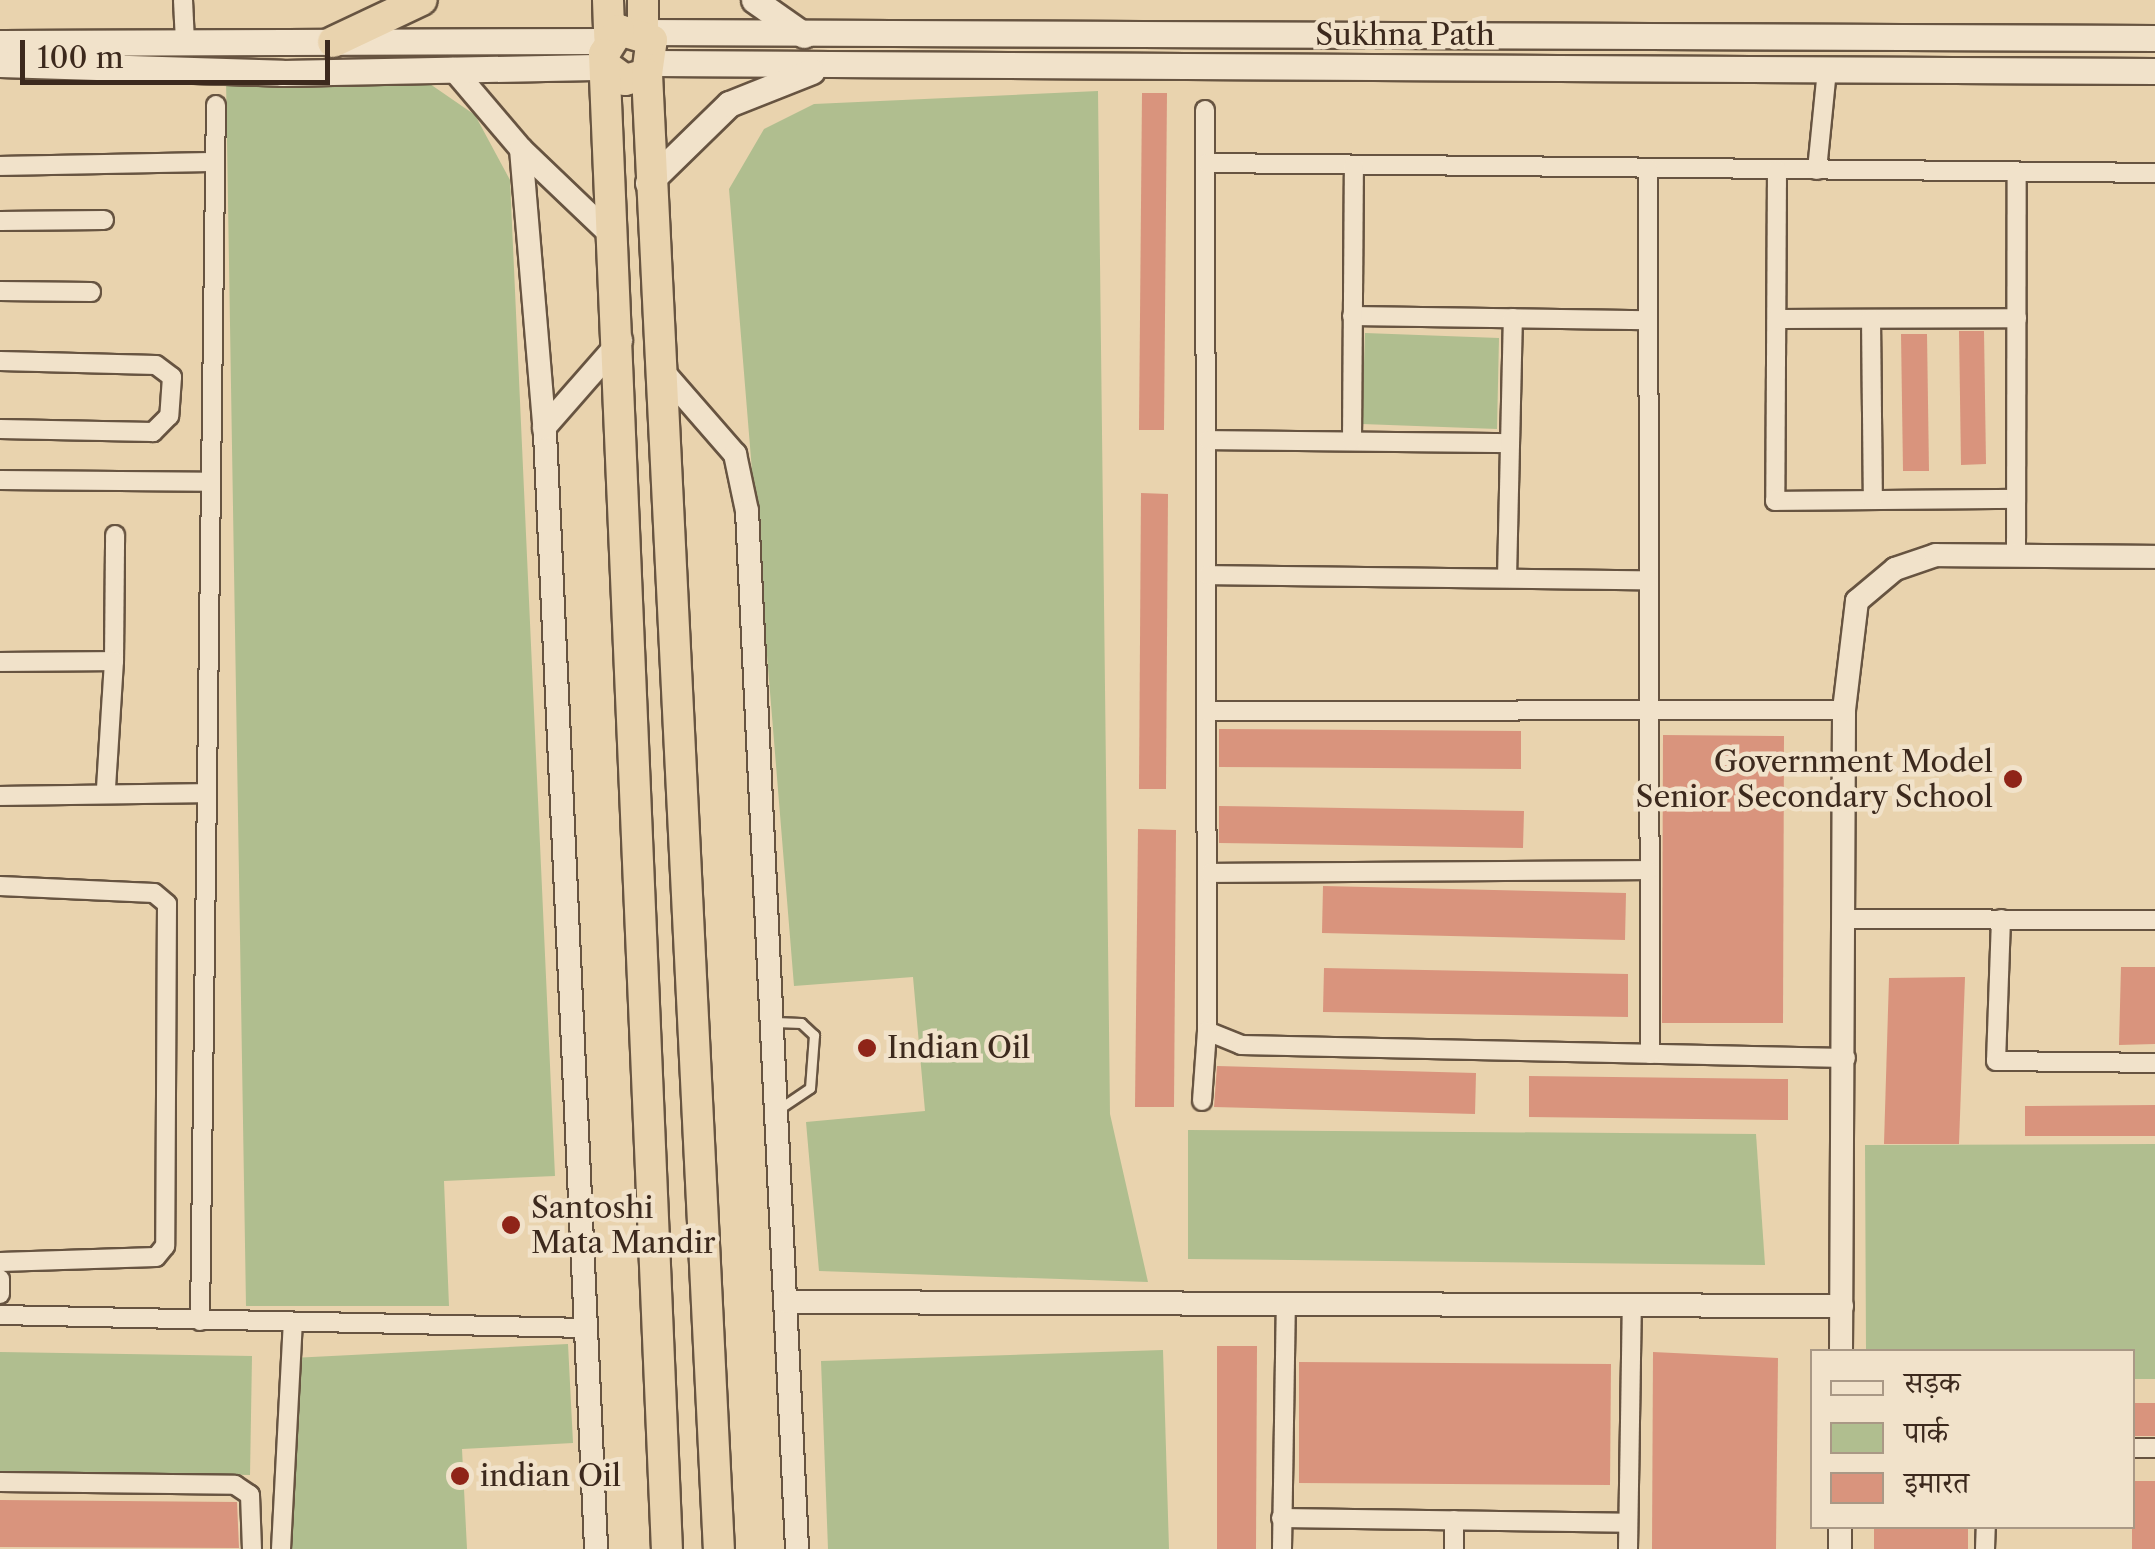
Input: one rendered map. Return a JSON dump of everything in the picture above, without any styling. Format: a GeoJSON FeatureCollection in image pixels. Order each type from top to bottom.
{"type":"FeatureCollection","features":[{"type":"Feature","properties":{"kind":"highway"},"geometry":{"type":"LineString","coordinates":[[333,42],[422,0]]}},
{"type":"Feature","properties":{"kind":"highway"},"geometry":{"type":"LineString","coordinates":[[608,0],[666,1549]]}},
{"type":"Feature","properties":{"kind":"highway"},"geometry":{"type":"LineString","coordinates":[[644,0],[644,32],[651,69],[648,183],[719,1549]]}},
{"type":"Feature","properties":{"kind":"highway"},"geometry":{"type":"LineString","coordinates":[[608,49],[644,32]]}},
{"type":"Feature","properties":{"kind":"highway"},"geometry":{"type":"LineString","coordinates":[[608,49],[625,80],[651,69]]}},
{"type":"Feature","properties":{"kind":"main road"},"geometry":{"type":"LineString","coordinates":[[754,0],[804,35]]}},
{"type":"Feature","properties":{"kind":"main road","name":"Sukhna Path"},"geometry":{"type":"LineString","coordinates":[[644,32],[2155,38]]}},
{"type":"Feature","properties":{"kind":"main road"},"geometry":{"type":"LineString","coordinates":[[0,42],[333,42],[608,49]]}},
{"type":"Feature","properties":{"kind":"main road"},"geometry":{"type":"LineString","coordinates":[[0,64],[453,69],[608,49]]}},
{"type":"Feature","properties":{"kind":"main road"},"geometry":{"type":"LineString","coordinates":[[648,183],[729,104],[830,64]]}},
{"type":"Feature","properties":{"kind":"main road","name":"Sukhna Path"},"geometry":{"type":"LineString","coordinates":[[651,69],[830,64],[2155,71]]}},
{"type":"Feature","properties":{"kind":"street"},"geometry":{"type":"LineString","coordinates":[[183,0],[184,42]]}},
{"type":"Feature","properties":{"kind":"street"},"geometry":{"type":"LineString","coordinates":[[453,69],[521,150],[616,241]]}},
{"type":"Feature","properties":{"kind":"street"},"geometry":{"type":"LineString","coordinates":[[1817,170],[1827,70]]}},
{"type":"Feature","properties":{"kind":"street"},"geometry":{"type":"LineString","coordinates":[[200,1321],[216,105]]}},
{"type":"Feature","properties":{"kind":"street"},"geometry":{"type":"LineString","coordinates":[[1202,1102],[1210,873],[1206,711],[1206,110]]}},
{"type":"Feature","properties":{"kind":"street"},"geometry":{"type":"LineString","coordinates":[[521,150],[544,428],[596,1549]]}},
{"type":"Feature","properties":{"kind":"street"},"geometry":{"type":"LineString","coordinates":[[0,166],[215,162]]}},
{"type":"Feature","properties":{"kind":"street"},"geometry":{"type":"LineString","coordinates":[[1207,163],[2155,174]]}},
{"type":"Feature","properties":{"kind":"street"},"geometry":{"type":"LineString","coordinates":[[1352,442],[1354,165]]}},
{"type":"Feature","properties":{"kind":"street"},"geometry":{"type":"LineString","coordinates":[[1648,168],[1645,710],[1650,1054]]}},
{"type":"Feature","properties":{"kind":"street"},"geometry":{"type":"LineString","coordinates":[[1778,170],[1776,500],[2016,499]]}},
{"type":"Feature","properties":{"kind":"street"},"geometry":{"type":"LineString","coordinates":[[2016,556],[2017,172]]}},
{"type":"Feature","properties":{"kind":"street"},"geometry":{"type":"LineString","coordinates":[[0,221],[104,220]]}},
{"type":"Feature","properties":{"kind":"street"},"geometry":{"type":"LineString","coordinates":[[0,291],[91,292]]}},
{"type":"Feature","properties":{"kind":"street"},"geometry":{"type":"LineString","coordinates":[[1352,316],[1648,320]]}},
{"type":"Feature","properties":{"kind":"street"},"geometry":{"type":"LineString","coordinates":[[1506,578],[1513,318]]}},
{"type":"Feature","properties":{"kind":"street"},"geometry":{"type":"LineString","coordinates":[[1776,319],[2017,318]]}},
{"type":"Feature","properties":{"kind":"street"},"geometry":{"type":"LineString","coordinates":[[1872,319],[1873,500]]}},
{"type":"Feature","properties":{"kind":"street"},"geometry":{"type":"LineString","coordinates":[[544,428],[621,340]]}},
{"type":"Feature","properties":{"kind":"street"},"geometry":{"type":"LineString","coordinates":[[0,362],[156,365],[172,377],[169,416],[154,432],[0,429]]}},
{"type":"Feature","properties":{"kind":"street"},"geometry":{"type":"LineString","coordinates":[[659,367],[735,454],[747,511],[797,1549]]}},
{"type":"Feature","properties":{"kind":"street"},"geometry":{"type":"LineString","coordinates":[[1208,440],[1510,443]]}},
{"type":"Feature","properties":{"kind":"street"},"geometry":{"type":"LineString","coordinates":[[0,480],[209,482]]}},
{"type":"Feature","properties":{"kind":"street"},"geometry":{"type":"LineString","coordinates":[[106,789],[114,661],[114,535]]}},
{"type":"Feature","properties":{"kind":"street"},"geometry":{"type":"LineString","coordinates":[[1841,1349],[1846,1058],[1844,710],[1858,601],[1895,570],[1936,555],[2155,557]]}},
{"type":"Feature","properties":{"kind":"street"},"geometry":{"type":"LineString","coordinates":[[1208,574],[1648,580]]}},
{"type":"Feature","properties":{"kind":"street"},"geometry":{"type":"LineString","coordinates":[[0,662],[114,661]]}},
{"type":"Feature","properties":{"kind":"street"},"geometry":{"type":"LineString","coordinates":[[1206,711],[1844,710]]}},
{"type":"Feature","properties":{"kind":"street"},"geometry":{"type":"LineString","coordinates":[[0,796],[106,789],[206,793]]}},
{"type":"Feature","properties":{"kind":"street"},"geometry":{"type":"LineString","coordinates":[[1210,873],[1648,870]]}},
{"type":"Feature","properties":{"kind":"street"},"geometry":{"type":"LineString","coordinates":[[0,886],[154,893],[166,904],[165,1246],[156,1257],[0,1262]]}},
{"type":"Feature","properties":{"kind":"street"},"geometry":{"type":"LineString","coordinates":[[1845,918],[2155,920]]}},
{"type":"Feature","properties":{"kind":"street"},"geometry":{"type":"LineString","coordinates":[[2001,919],[1996,1062],[2155,1064]]}},
{"type":"Feature","properties":{"kind":"street"},"geometry":{"type":"LineString","coordinates":[[1207,1031],[1241,1046],[1846,1058]]}},
{"type":"Feature","properties":{"kind":"street"},"geometry":{"type":"LineString","coordinates":[[0,1279],[0,1294]]}},
{"type":"Feature","properties":{"kind":"street"},"geometry":{"type":"LineString","coordinates":[[788,1302],[1842,1306]]}},
{"type":"Feature","properties":{"kind":"street"},"geometry":{"type":"LineString","coordinates":[[1282,1549],[1286,1304]]}},
{"type":"Feature","properties":{"kind":"street"},"geometry":{"type":"LineString","coordinates":[[1628,1549],[1632,1305]]}},
{"type":"Feature","properties":{"kind":"street"},"geometry":{"type":"LineString","coordinates":[[0,1315],[586,1328]]}},
{"type":"Feature","properties":{"kind":"street"},"geometry":{"type":"LineString","coordinates":[[281,1549],[293,1323]]}},
{"type":"Feature","properties":{"kind":"street"},"geometry":{"type":"LineString","coordinates":[[0,1482],[235,1485],[250,1495],[252,1549]]}},
{"type":"Feature","properties":{"kind":"street"},"geometry":{"type":"LineString","coordinates":[[1281,1518],[1628,1523]]}},
{"type":"Feature","properties":{"kind":"street"},"geometry":{"type":"LineString","coordinates":[[1454,1520],[1454,1549]]}},
{"type":"Feature","properties":{"kind":"lane"},"geometry":{"type":"LineString","coordinates":[[772,1022],[801,1023],[814,1034],[810,1088],[777,1109]]}},
{"type":"Feature","properties":{"kind":"green space"},"geometry":{"type":"Polygon","coordinates":[[[226,79],[430,84],[475,115],[510,180],[555,1176],[444,1181],[449,1306],[246,1306],[226,79]]]}},
{"type":"Feature","properties":{"kind":"green space"},"geometry":{"type":"Polygon","coordinates":[[[1098,91],[1110,1114],[1148,1282],[819,1271],[806,1122],[925,1111],[913,977],[794,986],[729,189],[764,129],[814,104],[1098,91]]]}},
{"type":"Feature","properties":{"kind":"green space"},"geometry":{"type":"Polygon","coordinates":[[[1365,333],[1499,338],[1497,429],[1362,424],[1365,333]]]}},
{"type":"Feature","properties":{"kind":"green space"},"geometry":{"type":"Polygon","coordinates":[[[1188,1130],[1756,1134],[1765,1265],[1188,1259],[1188,1130]]]}},
{"type":"Feature","properties":{"kind":"green space"},"geometry":{"type":"Polygon","coordinates":[[[2155,1144],[2155,1379],[2135,1379],[2135,1349],[1866,1349],[1865,1145],[2155,1144]]]}},
{"type":"Feature","properties":{"kind":"green space"},"geometry":{"type":"Polygon","coordinates":[[[568,1344],[573,1443],[462,1449],[467,1549],[291,1549],[292,1358],[568,1344]]]}},
{"type":"Feature","properties":{"kind":"green space"},"geometry":{"type":"Polygon","coordinates":[[[1163,1350],[1169,1549],[828,1549],[821,1361],[1163,1350]]]}},
{"type":"Feature","properties":{"kind":"green space"},"geometry":{"type":"Polygon","coordinates":[[[0,1352],[252,1356],[250,1475],[0,1471],[0,1352]]]}},
{"type":"Feature","properties":{"kind":"building"},"geometry":{"type":"Polygon","coordinates":[[[1142,93],[1167,93],[1164,430],[1139,430],[1142,93]]]}},
{"type":"Feature","properties":{"kind":"building"},"geometry":{"type":"Polygon","coordinates":[[[1959,331],[1984,331],[1986,464],[1961,465],[1959,331]]]}},
{"type":"Feature","properties":{"kind":"building"},"geometry":{"type":"Polygon","coordinates":[[[1901,334],[1927,334],[1929,471],[1903,471],[1901,334]]]}},
{"type":"Feature","properties":{"kind":"building"},"geometry":{"type":"Polygon","coordinates":[[[1141,493],[1168,494],[1166,789],[1139,789],[1141,493]]]}},
{"type":"Feature","properties":{"kind":"building"},"geometry":{"type":"Polygon","coordinates":[[[1219,729],[1521,731],[1521,769],[1219,767],[1219,729]]]}},
{"type":"Feature","properties":{"kind":"building"},"geometry":{"type":"Polygon","coordinates":[[[1663,735],[1784,736],[1783,1023],[1662,1023],[1663,735]]]}},
{"type":"Feature","properties":{"kind":"building"},"geometry":{"type":"Polygon","coordinates":[[[1219,806],[1524,811],[1523,848],[1219,843],[1219,806]]]}},
{"type":"Feature","properties":{"kind":"building"},"geometry":{"type":"Polygon","coordinates":[[[1138,829],[1176,830],[1174,1107],[1135,1107],[1138,829]]]}},
{"type":"Feature","properties":{"kind":"building"},"geometry":{"type":"Polygon","coordinates":[[[1323,886],[1626,893],[1625,940],[1322,933],[1323,886]]]}},
{"type":"Feature","properties":{"kind":"building"},"geometry":{"type":"Polygon","coordinates":[[[2121,967],[2155,967],[2155,1044],[2119,1045],[2121,967]]]}},
{"type":"Feature","properties":{"kind":"building"},"geometry":{"type":"Polygon","coordinates":[[[1324,968],[1628,974],[1628,1017],[1323,1012],[1324,968]]]}},
{"type":"Feature","properties":{"kind":"building"},"geometry":{"type":"Polygon","coordinates":[[[1965,977],[1959,1144],[1884,1144],[1889,978],[1965,977]]]}},
{"type":"Feature","properties":{"kind":"building"},"geometry":{"type":"Polygon","coordinates":[[[1217,1066],[1476,1073],[1475,1114],[1214,1107],[1217,1066]]]}},
{"type":"Feature","properties":{"kind":"building"},"geometry":{"type":"Polygon","coordinates":[[[1529,1076],[1788,1079],[1788,1120],[1529,1117],[1529,1076]]]}},
{"type":"Feature","properties":{"kind":"building"},"geometry":{"type":"Polygon","coordinates":[[[2155,1105],[2155,1136],[2025,1136],[2025,1106],[2155,1105]]]}},
{"type":"Feature","properties":{"kind":"building"},"geometry":{"type":"Polygon","coordinates":[[[1217,1346],[1257,1346],[1256,1549],[1217,1549],[1217,1346]]]}},
{"type":"Feature","properties":{"kind":"building"},"geometry":{"type":"Polygon","coordinates":[[[1653,1352],[1778,1358],[1776,1549],[1652,1549],[1653,1352]]]}},
{"type":"Feature","properties":{"kind":"building"},"geometry":{"type":"Polygon","coordinates":[[[1299,1362],[1611,1364],[1610,1485],[1299,1483],[1299,1362]]]}},
{"type":"Feature","properties":{"kind":"building"},"geometry":{"type":"Polygon","coordinates":[[[2135,1403],[2155,1403],[2155,1436],[2135,1436],[2135,1403]]]}},
{"type":"Feature","properties":{"kind":"building"},"geometry":{"type":"Polygon","coordinates":[[[2135,1481],[2155,1481],[2155,1549],[2132,1549],[2135,1481]]]}},
{"type":"Feature","properties":{"kind":"building"},"geometry":{"type":"Polygon","coordinates":[[[0,1500],[237,1502],[239,1548],[0,1547],[0,1500]]]}},
{"type":"Feature","properties":{"kind":"building"},"geometry":{"type":"Polygon","coordinates":[[[1874,1529],[1968,1529],[1968,1549],[1874,1549],[1874,1529]]]}},
{"type":"Feature","properties":{"kind":"place","name":"Government Model Senior Secondary School"},"geometry":{"type":"Point","coordinates":[2013,779]}},
{"type":"Feature","properties":{"kind":"place","name":"Indian Oil"},"geometry":{"type":"Point","coordinates":[867,1048]}},
{"type":"Feature","properties":{"kind":"place","name":"Santoshi Mata Mandir"},"geometry":{"type":"Point","coordinates":[511,1225]}},
{"type":"Feature","properties":{"kind":"place","name":"indian Oil"},"geometry":{"type":"Point","coordinates":[460,1476]}}]}
